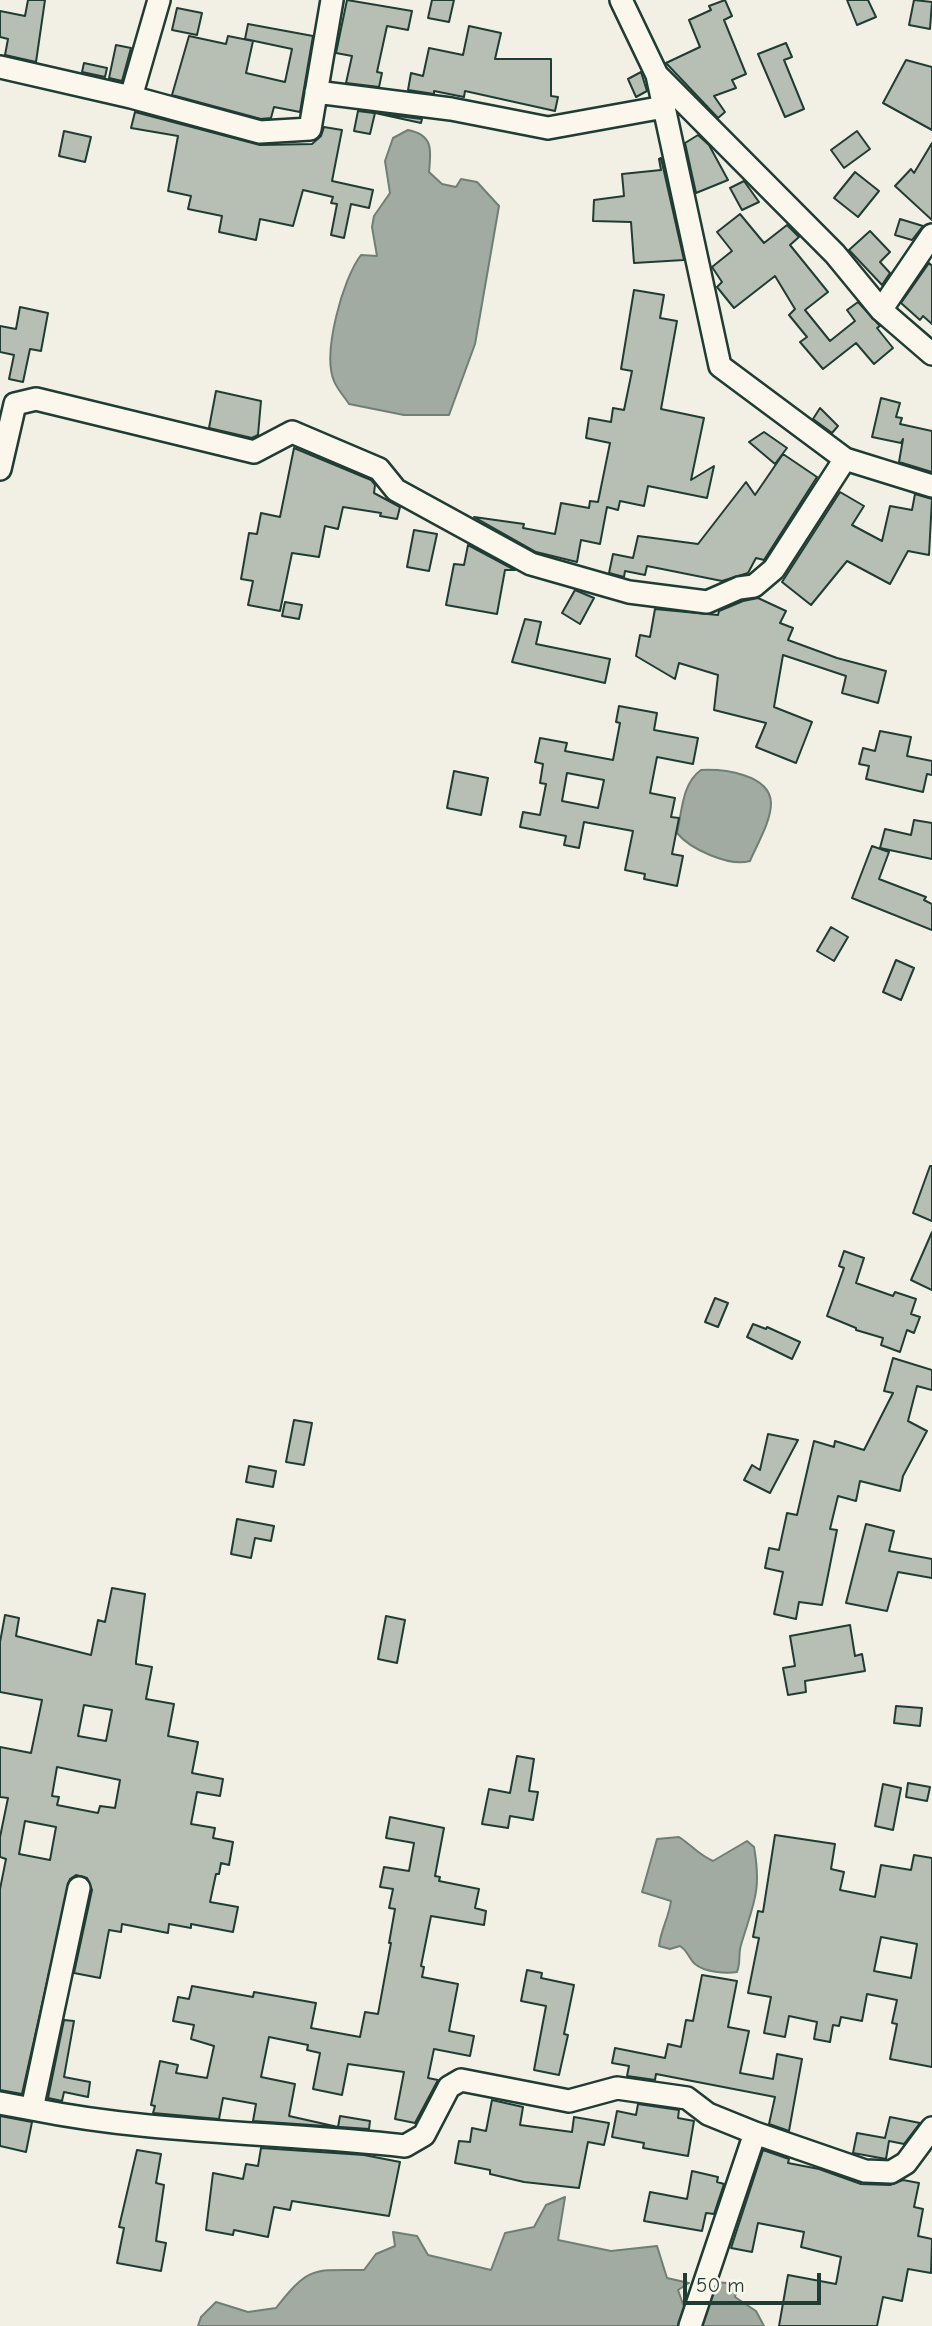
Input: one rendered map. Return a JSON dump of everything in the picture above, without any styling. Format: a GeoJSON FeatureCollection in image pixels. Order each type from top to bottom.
{"type":"FeatureCollection","features":[{"type":"Feature","properties":{"kind":"street"},"geometry":{"type":"LineString","coordinates":[[131,97],[159,0]]}},
{"type":"Feature","properties":{"kind":"street"},"geometry":{"type":"LineString","coordinates":[[0,67],[131,97],[260,132],[310,129],[332,0]]}},
{"type":"Feature","properties":{"kind":"street"},"geometry":{"type":"LineString","coordinates":[[621,0],[657,75],[720,366],[845,459],[932,486]]}},
{"type":"Feature","properties":{"kind":"street"},"geometry":{"type":"LineString","coordinates":[[657,75],[835,254],[881,310],[932,354]]}},
{"type":"Feature","properties":{"kind":"street"},"geometry":{"type":"LineString","coordinates":[[316,92],[451,109],[548,128],[664,107]]}},
{"type":"Feature","properties":{"kind":"street"},"geometry":{"type":"LineString","coordinates":[[881,310],[932,235]]}},
{"type":"Feature","properties":{"kind":"street"},"geometry":{"type":"LineString","coordinates":[[0,470],[16,404],[36,399],[254,452],[292,432],[379,469],[396,490],[531,564],[629,592],[707,602],[739,588],[754,586],[774,569],[845,459]]}},
{"type":"Feature","properties":{"kind":"street"},"geometry":{"type":"LineString","coordinates":[[32,2109],[79,1888]]}},
{"type":"Feature","properties":{"kind":"street"},"geometry":{"type":"LineString","coordinates":[[0,2103],[180,2131],[241,2131],[405,2146],[424,2134],[449,2087],[461,2080],[569,2101],[617,2088],[687,2098],[708,2113],[755,2133],[866,2171],[891,2172],[906,2163],[932,2129]]}},
{"type":"Feature","properties":{"kind":"street"},"geometry":{"type":"LineString","coordinates":[[690,2326],[755,2133]]}},
{"type":"Feature","properties":{"kind":"shaded area"},"geometry":{"type":"Polygon","coordinates":[[[408,130],[427,140],[430,151],[429,172],[442,184],[456,187],[461,179],[477,182],[499,206],[475,344],[449,415],[404,415],[349,404],[335,384],[331,368],[336,316],[348,280],[361,255],[377,256],[372,227],[374,216],[390,193],[385,161],[393,138],[408,130]]]}},
{"type":"Feature","properties":{"kind":"shaded area"},"geometry":{"type":"Polygon","coordinates":[[[701,770],[744,775],[763,785],[769,793],[769,818],[750,861],[732,861],[710,855],[691,845],[677,833],[686,790],[701,770]]]}},
{"type":"Feature","properties":{"kind":"shaded area"},"geometry":{"type":"Polygon","coordinates":[[[679,1837],[713,1861],[747,1841],[754,1847],[757,1887],[740,1948],[737,1972],[709,1971],[695,1964],[680,1946],[670,1949],[659,1946],[671,1901],[642,1892],[657,1839],[679,1837]]]}},
{"type":"Feature","properties":{"kind":"shaded area"},"geometry":{"type":"Polygon","coordinates":[[[565,2197],[558,2240],[611,2251],[657,2246],[667,2278],[689,2283],[678,2290],[684,2307],[678,2326],[198,2326],[201,2317],[216,2302],[248,2312],[276,2308],[296,2284],[313,2273],[364,2270],[376,2254],[395,2246],[393,2232],[417,2236],[428,2255],[491,2270],[505,2233],[534,2227],[546,2205],[565,2197]]]}},
{"type":"Feature","properties":{"kind":"shaded area"},"geometry":{"type":"Polygon","coordinates":[[[711,2282],[728,2283],[737,2288],[735,2297],[756,2311],[764,2326],[692,2326],[711,2282]]]}},
{"type":"Feature","properties":{"kind":"building"},"geometry":{"type":"Polygon","coordinates":[[[28,0],[45,0],[36,62],[5,55],[8,39],[0,37],[0,11],[25,16],[28,0]]]}},
{"type":"Feature","properties":{"kind":"building"},"geometry":{"type":"Polygon","coordinates":[[[347,0],[412,11],[408,30],[387,26],[377,72],[382,73],[379,87],[346,83],[352,56],[336,53],[347,0]]]}},
{"type":"Feature","properties":{"kind":"building"},"geometry":{"type":"Polygon","coordinates":[[[432,0],[454,0],[449,22],[428,18],[432,0]]]}},
{"type":"Feature","properties":{"kind":"building"},"geometry":{"type":"Polygon","coordinates":[[[725,0],[732,16],[724,20],[746,74],[732,80],[736,88],[714,96],[725,112],[718,118],[666,63],[700,47],[689,20],[711,10],[709,6],[725,0]]]}},
{"type":"Feature","properties":{"kind":"building"},"geometry":{"type":"Polygon","coordinates":[[[847,0],[868,0],[876,17],[857,25],[847,0]]]}},
{"type":"Feature","properties":{"kind":"building"},"geometry":{"type":"Polygon","coordinates":[[[914,0],[932,2],[930,29],[909,25],[914,0]]]}},
{"type":"Feature","properties":{"kind":"building"},"geometry":{"type":"Polygon","coordinates":[[[177,8],[202,13],[197,35],[172,30],[177,8]]]}},
{"type":"Feature","properties":{"kind":"building"},"geometry":{"type":"Polygon","coordinates":[[[248,24],[313,36],[300,112],[274,107],[271,118],[261,119],[172,95],[189,36],[226,44],[228,36],[253,41],[246,73],[285,82],[292,49],[245,39],[248,24]]]}},
{"type":"Feature","properties":{"kind":"building"},"geometry":{"type":"Polygon","coordinates":[[[469,26],[501,33],[495,59],[551,59],[551,96],[558,97],[555,111],[465,91],[464,97],[434,91],[434,94],[408,90],[411,73],[423,76],[429,48],[463,55],[469,26]]]}},
{"type":"Feature","properties":{"kind":"building"},"geometry":{"type":"Polygon","coordinates":[[[786,43],[792,57],[784,60],[804,109],[785,117],[758,54],[786,43]]]}},
{"type":"Feature","properties":{"kind":"building"},"geometry":{"type":"Polygon","coordinates":[[[116,45],[131,48],[122,81],[109,78],[116,45]]]}},
{"type":"Feature","properties":{"kind":"building"},"geometry":{"type":"Polygon","coordinates":[[[906,60],[932,67],[932,130],[883,103],[906,60]]]}},
{"type":"Feature","properties":{"kind":"building"},"geometry":{"type":"Polygon","coordinates":[[[84,63],[107,68],[105,77],[82,72],[84,63]]]}},
{"type":"Feature","properties":{"kind":"building"},"geometry":{"type":"Polygon","coordinates":[[[641,72],[647,91],[636,97],[628,79],[641,72]]]}},
{"type":"Feature","properties":{"kind":"building"},"geometry":{"type":"Polygon","coordinates":[[[358,111],[375,113],[370,134],[354,131],[358,111]]]}},
{"type":"Feature","properties":{"kind":"building"},"geometry":{"type":"Polygon","coordinates":[[[135,112],[260,145],[312,144],[321,136],[324,127],[342,130],[332,181],[373,190],[369,208],[351,204],[344,238],[331,235],[337,204],[331,203],[333,197],[303,190],[293,226],[260,219],[256,240],[219,232],[222,216],[188,209],[191,196],[168,191],[178,136],[131,128],[135,112]]]}},
{"type":"Feature","properties":{"kind":"building"},"geometry":{"type":"Polygon","coordinates":[[[376,113],[422,119],[421,123],[376,113]]]}},
{"type":"Feature","properties":{"kind":"building"},"geometry":{"type":"Polygon","coordinates":[[[64,131],[91,137],[85,162],[59,156],[64,131]]]}},
{"type":"Feature","properties":{"kind":"building"},"geometry":{"type":"Polygon","coordinates":[[[857,131],[870,149],[844,168],[831,150],[857,131]]]}},
{"type":"Feature","properties":{"kind":"building"},"geometry":{"type":"Polygon","coordinates":[[[698,135],[709,145],[728,180],[696,193],[685,143],[698,135]]]}},
{"type":"Feature","properties":{"kind":"building"},"geometry":{"type":"Polygon","coordinates":[[[932,143],[932,220],[895,186],[911,169],[914,173],[932,143]]]}},
{"type":"Feature","properties":{"kind":"building"},"geometry":{"type":"Polygon","coordinates":[[[661,158],[684,260],[634,263],[631,222],[593,221],[594,200],[624,196],[622,174],[661,170],[661,158]]]}},
{"type":"Feature","properties":{"kind":"building"},"geometry":{"type":"Polygon","coordinates":[[[855,172],[879,191],[858,217],[834,198],[855,172]]]}},
{"type":"Feature","properties":{"kind":"building"},"geometry":{"type":"Polygon","coordinates":[[[744,181],[759,202],[742,210],[730,188],[744,181]]]}},
{"type":"Feature","properties":{"kind":"building"},"geometry":{"type":"Polygon","coordinates":[[[740,214],[764,243],[787,225],[799,237],[790,245],[828,292],[805,310],[830,341],[855,321],[847,310],[858,302],[880,326],[877,328],[893,348],[874,364],[856,343],[823,369],[800,342],[807,337],[789,315],[795,309],[775,276],[734,308],[717,287],[722,282],[712,267],[732,251],[717,232],[740,214]]]}},
{"type":"Feature","properties":{"kind":"building"},"geometry":{"type":"Polygon","coordinates":[[[900,219],[923,226],[912,240],[895,235],[900,219]]]}},
{"type":"Feature","properties":{"kind":"building"},"geometry":{"type":"Polygon","coordinates":[[[870,231],[890,252],[880,262],[890,273],[882,285],[849,250],[870,231]]]}},
{"type":"Feature","properties":{"kind":"building"},"geometry":{"type":"Polygon","coordinates":[[[929,263],[932,266],[932,324],[923,316],[920,320],[901,303],[929,263]]]}},
{"type":"Feature","properties":{"kind":"building"},"geometry":{"type":"Polygon","coordinates":[[[634,290],[664,295],[660,318],[677,321],[661,409],[704,418],[691,480],[714,466],[707,498],[648,486],[644,506],[620,501],[618,510],[607,507],[600,544],[581,540],[577,562],[536,552],[474,517],[524,524],[523,528],[555,534],[561,503],[589,508],[590,501],[598,502],[610,443],[586,438],[589,418],[611,422],[613,408],[624,410],[632,371],[621,369],[634,290]]]}},
{"type":"Feature","properties":{"kind":"building"},"geometry":{"type":"Polygon","coordinates":[[[20,307],[48,313],[41,351],[30,349],[23,382],[9,379],[14,355],[0,352],[0,326],[16,329],[20,307]]]}},
{"type":"Feature","properties":{"kind":"building"},"geometry":{"type":"Polygon","coordinates":[[[216,391],[261,401],[258,435],[252,438],[209,428],[216,391]]]}},
{"type":"Feature","properties":{"kind":"building"},"geometry":{"type":"Polygon","coordinates":[[[881,398],[900,403],[896,417],[902,418],[900,424],[932,431],[932,472],[899,462],[903,439],[901,443],[872,437],[881,398]]]}},
{"type":"Feature","properties":{"kind":"building"},"geometry":{"type":"Polygon","coordinates":[[[820,408],[838,426],[832,433],[813,419],[820,408]]]}},
{"type":"Feature","properties":{"kind":"building"},"geometry":{"type":"Polygon","coordinates":[[[764,432],[787,448],[775,464],[749,442],[764,432]]]}},
{"type":"Feature","properties":{"kind":"building"},"geometry":{"type":"Polygon","coordinates":[[[294,448],[371,480],[375,485],[374,493],[400,507],[397,519],[380,516],[381,513],[343,507],[338,529],[325,526],[319,557],[292,553],[280,611],[248,605],[253,581],[241,579],[249,533],[257,534],[261,513],[280,517],[294,448]]]}},
{"type":"Feature","properties":{"kind":"building"},"geometry":{"type":"Polygon","coordinates":[[[783,454],[817,477],[764,560],[756,558],[748,573],[722,581],[647,566],[645,575],[625,571],[624,577],[609,573],[613,554],[633,558],[638,536],[698,544],[746,482],[755,495],[783,454]]]}},
{"type":"Feature","properties":{"kind":"building"},"geometry":{"type":"Polygon","coordinates":[[[840,492],[864,506],[852,525],[882,541],[890,506],[912,510],[915,494],[932,499],[929,555],[908,551],[890,584],[847,561],[811,605],[782,582],[840,492]]]}},
{"type":"Feature","properties":{"kind":"building"},"geometry":{"type":"Polygon","coordinates":[[[414,530],[437,534],[429,571],[407,567],[414,530]]]}},
{"type":"Feature","properties":{"kind":"building"},"geometry":{"type":"Polygon","coordinates":[[[468,545],[515,570],[505,570],[497,614],[446,605],[454,564],[464,565],[468,545]]]}},
{"type":"Feature","properties":{"kind":"building"},"geometry":{"type":"Polygon","coordinates":[[[575,590],[594,598],[580,624],[562,613],[575,590]]]}},
{"type":"Feature","properties":{"kind":"building"},"geometry":{"type":"Polygon","coordinates":[[[758,598],[786,611],[780,623],[793,628],[788,640],[837,658],[886,671],[878,703],[842,693],[846,676],[783,655],[774,707],[812,722],[796,763],[756,747],[766,723],[714,710],[718,675],[679,663],[675,679],[636,656],[640,635],[650,637],[655,609],[718,615],[719,611],[758,598]]]}},
{"type":"Feature","properties":{"kind":"building"},"geometry":{"type":"Polygon","coordinates":[[[285,602],[302,605],[299,619],[282,616],[285,602]]]}},
{"type":"Feature","properties":{"kind":"building"},"geometry":{"type":"Polygon","coordinates":[[[525,619],[541,622],[536,644],[610,659],[605,683],[512,662],[525,619]]]}},
{"type":"Feature","properties":{"kind":"building"},"geometry":{"type":"Polygon","coordinates":[[[619,706],[657,713],[654,730],[698,738],[693,764],[657,757],[650,793],[675,798],[671,817],[679,818],[672,854],[683,856],[677,886],[644,879],[645,874],[625,870],[633,831],[584,822],[579,848],[564,845],[566,836],[520,827],[523,812],[540,815],[546,784],[540,783],[543,764],[535,762],[540,738],[567,743],[565,751],[613,760],[620,723],[616,722],[619,706]],[[567,773],[562,801],[598,808],[604,780],[567,773]]]}},
{"type":"Feature","properties":{"kind":"building"},"geometry":{"type":"Polygon","coordinates":[[[880,731],[911,737],[907,756],[932,761],[932,775],[927,774],[923,792],[866,779],[869,766],[859,764],[863,748],[875,751],[880,731]]]}},
{"type":"Feature","properties":{"kind":"building"},"geometry":{"type":"Polygon","coordinates":[[[454,771],[488,778],[481,815],[447,808],[454,771]]]}},
{"type":"Feature","properties":{"kind":"building"},"geometry":{"type":"Polygon","coordinates":[[[914,820],[932,823],[932,859],[880,848],[885,829],[911,835],[914,820]]]}},
{"type":"Feature","properties":{"kind":"building"},"geometry":{"type":"Polygon","coordinates":[[[872,846],[889,852],[879,879],[926,897],[924,900],[932,904],[932,930],[852,898],[872,846]]]}},
{"type":"Feature","properties":{"kind":"building"},"geometry":{"type":"Polygon","coordinates":[[[831,927],[848,937],[834,961],[817,951],[831,927]]]}},
{"type":"Feature","properties":{"kind":"building"},"geometry":{"type":"Polygon","coordinates":[[[896,960],[914,968],[901,1000],[883,992],[896,960]]]}},
{"type":"Feature","properties":{"kind":"building"},"geometry":{"type":"Polygon","coordinates":[[[932,1166],[932,1221],[913,1213],[932,1166]]]}},
{"type":"Feature","properties":{"kind":"building"},"geometry":{"type":"Polygon","coordinates":[[[932,1232],[932,1290],[911,1280],[932,1232]]]}},
{"type":"Feature","properties":{"kind":"building"},"geometry":{"type":"Polygon","coordinates":[[[844,1251],[864,1258],[856,1283],[893,1296],[895,1292],[916,1299],[911,1314],[920,1317],[914,1333],[907,1330],[900,1352],[881,1345],[883,1338],[856,1330],[827,1316],[844,1268],[839,1266],[844,1251]]]}},
{"type":"Feature","properties":{"kind":"building"},"geometry":{"type":"Polygon","coordinates":[[[715,1298],[728,1303],[718,1327],[705,1322],[715,1298]]]}},
{"type":"Feature","properties":{"kind":"building"},"geometry":{"type":"Polygon","coordinates":[[[753,1324],[766,1329],[767,1327],[800,1342],[792,1359],[747,1337],[753,1324]]]}},
{"type":"Feature","properties":{"kind":"building"},"geometry":{"type":"Polygon","coordinates":[[[893,1358],[932,1370],[932,1390],[917,1386],[908,1421],[927,1431],[903,1476],[900,1491],[860,1481],[856,1501],[838,1496],[830,1529],[837,1530],[822,1605],[799,1602],[796,1619],[774,1614],[783,1572],[765,1568],[769,1548],[779,1550],[787,1513],[797,1515],[814,1441],[834,1447],[835,1441],[864,1450],[893,1393],[884,1391],[893,1358]]]}},
{"type":"Feature","properties":{"kind":"building"},"geometry":{"type":"Polygon","coordinates":[[[294,1420],[312,1423],[304,1465],[286,1462],[294,1420]]]}},
{"type":"Feature","properties":{"kind":"building"},"geometry":{"type":"Polygon","coordinates":[[[768,1434],[798,1440],[770,1493],[744,1480],[752,1465],[760,1470],[768,1434]]]}},
{"type":"Feature","properties":{"kind":"building"},"geometry":{"type":"Polygon","coordinates":[[[249,1466],[276,1471],[273,1487],[246,1482],[249,1466]]]}},
{"type":"Feature","properties":{"kind":"building"},"geometry":{"type":"Polygon","coordinates":[[[237,1519],[274,1526],[271,1541],[255,1538],[251,1558],[231,1554],[237,1519]]]}},
{"type":"Feature","properties":{"kind":"building"},"geometry":{"type":"Polygon","coordinates":[[[866,1524],[894,1531],[889,1551],[932,1559],[932,1578],[898,1572],[887,1611],[846,1603],[866,1524]]]}},
{"type":"Feature","properties":{"kind":"building"},"geometry":{"type":"Polygon","coordinates":[[[112,1588],[145,1594],[136,1664],[152,1667],[146,1699],[174,1704],[168,1736],[198,1742],[192,1773],[223,1779],[220,1796],[197,1792],[191,1824],[215,1828],[213,1838],[233,1842],[229,1865],[221,1863],[210,1902],[238,1907],[233,1932],[191,1924],[191,1928],[169,1924],[168,1933],[122,1924],[121,1932],[109,1930],[100,1978],[74,1973],[92,1890],[87,1878],[76,1875],[70,1879],[22,2094],[0,2090],[0,1889],[6,1859],[0,1857],[0,1837],[8,1798],[0,1797],[0,1747],[31,1753],[42,1700],[0,1692],[0,1642],[5,1615],[19,1618],[16,1636],[91,1655],[98,1620],[105,1622],[112,1588]],[[84,1705],[78,1736],[106,1741],[112,1710],[84,1705]],[[57,1767],[52,1796],[59,1797],[57,1805],[98,1813],[100,1806],[115,1808],[120,1780],[57,1767]],[[25,1821],[19,1854],[50,1860],[56,1827],[25,1821]]]}},
{"type":"Feature","properties":{"kind":"building"},"geometry":{"type":"Polygon","coordinates":[[[386,1616],[405,1620],[397,1663],[378,1659],[386,1616]]]}},
{"type":"Feature","properties":{"kind":"building"},"geometry":{"type":"Polygon","coordinates":[[[850,1625],[855,1656],[862,1654],[865,1671],[805,1681],[806,1692],[788,1695],[783,1668],[795,1666],[790,1636],[850,1625]]]}},
{"type":"Feature","properties":{"kind":"building"},"geometry":{"type":"Polygon","coordinates":[[[896,1706],[922,1708],[920,1726],[894,1723],[896,1706]]]}},
{"type":"Feature","properties":{"kind":"building"},"geometry":{"type":"Polygon","coordinates":[[[517,1756],[534,1759],[529,1791],[538,1792],[533,1820],[510,1816],[508,1828],[482,1824],[489,1789],[510,1793],[517,1756]]]}},
{"type":"Feature","properties":{"kind":"building"},"geometry":{"type":"Polygon","coordinates":[[[908,1783],[930,1787],[927,1801],[906,1797],[908,1783]]]}},
{"type":"Feature","properties":{"kind":"building"},"geometry":{"type":"Polygon","coordinates":[[[883,1784],[901,1788],[893,1830],[875,1826],[883,1784]]]}},
{"type":"Feature","properties":{"kind":"building"},"geometry":{"type":"Polygon","coordinates":[[[390,1817],[444,1828],[435,1876],[440,1877],[439,1881],[479,1889],[475,1908],[486,1911],[484,1925],[431,1916],[421,1966],[424,1967],[422,1977],[458,1984],[449,2031],[474,2036],[470,2056],[434,2049],[428,2078],[438,2080],[415,2123],[395,2119],[404,2072],[348,2064],[342,2095],[313,2089],[320,2053],[307,2050],[308,2045],[269,2037],[261,2077],[295,2084],[289,2116],[337,2127],[253,2121],[256,2104],[223,2098],[219,2119],[153,2113],[155,2106],[151,2105],[160,2061],[178,2065],[176,2073],[207,2078],[214,2046],[191,2039],[194,2025],[173,2021],[178,1997],[189,1999],[192,1986],[253,1997],[254,1992],[316,2003],[311,2028],[360,2037],[365,2012],[378,2014],[391,1943],[395,1909],[389,1908],[393,1889],[380,1887],[384,1867],[409,1871],[414,1843],[386,1838],[390,1817]]]}},
{"type":"Feature","properties":{"kind":"building"},"geometry":{"type":"Polygon","coordinates":[[[775,1835],[835,1844],[831,1869],[844,1872],[840,1890],[875,1897],[881,1865],[911,1870],[914,1855],[932,1858],[932,2067],[890,2059],[897,2024],[892,2023],[897,2000],[867,1994],[862,2021],[841,2017],[839,2026],[833,2025],[830,2042],[814,2039],[817,2022],[789,2016],[785,2037],[764,2033],[771,1997],[748,1993],[759,1938],[753,1937],[758,1911],[763,1912],[775,1835]],[[881,1937],[874,1971],[911,1978],[917,1944],[881,1937]]]}},
{"type":"Feature","properties":{"kind":"building"},"geometry":{"type":"Polygon","coordinates":[[[527,1970],[542,1973],[541,1978],[574,1985],[564,2034],[568,2035],[559,2075],[534,2070],[546,2006],[521,2001],[527,1970]]]}},
{"type":"Feature","properties":{"kind":"building"},"geometry":{"type":"Polygon","coordinates":[[[702,1975],[737,1981],[728,2027],[749,2031],[740,2073],[773,2079],[777,2054],[802,2059],[789,2131],[769,2124],[775,2097],[656,2074],[655,2080],[627,2076],[629,2066],[612,2063],[615,2048],[665,2058],[668,2044],[681,2047],[686,2020],[693,2021],[702,1975]]]}},
{"type":"Feature","properties":{"kind":"building"},"geometry":{"type":"Polygon","coordinates":[[[64,2020],[74,2021],[64,2077],[90,2082],[88,2097],[64,2092],[62,2101],[48,2098],[64,2020]]]}},
{"type":"Feature","properties":{"kind":"building"},"geometry":{"type":"Polygon","coordinates":[[[492,2100],[523,2107],[520,2125],[572,2132],[574,2117],[609,2123],[604,2145],[588,2142],[579,2188],[524,2182],[490,2174],[490,2170],[455,2163],[459,2141],[470,2142],[472,2128],[486,2131],[492,2100]]]}},
{"type":"Feature","properties":{"kind":"building"},"geometry":{"type":"Polygon","coordinates":[[[638,2104],[679,2110],[678,2118],[694,2121],[688,2156],[643,2148],[644,2143],[612,2137],[617,2111],[636,2115],[638,2104]]]}},
{"type":"Feature","properties":{"kind":"building"},"geometry":{"type":"Polygon","coordinates":[[[0,2116],[32,2122],[26,2152],[0,2146],[0,2116]]]}},
{"type":"Feature","properties":{"kind":"building"},"geometry":{"type":"Polygon","coordinates":[[[340,2116],[370,2121],[369,2129],[338,2127],[340,2116]]]}},
{"type":"Feature","properties":{"kind":"building"},"geometry":{"type":"Polygon","coordinates":[[[890,2117],[920,2123],[904,2144],[889,2141],[886,2159],[853,2153],[857,2133],[885,2138],[890,2117]]]}},
{"type":"Feature","properties":{"kind":"building"},"geometry":{"type":"Polygon","coordinates":[[[261,2148],[364,2155],[400,2162],[389,2216],[292,2201],[290,2210],[274,2207],[268,2237],[234,2230],[233,2235],[206,2230],[213,2173],[243,2179],[246,2164],[258,2166],[261,2148]]]}},
{"type":"Feature","properties":{"kind":"building"},"geometry":{"type":"Polygon","coordinates":[[[137,2150],[161,2154],[156,2183],[164,2185],[156,2241],[166,2243],[161,2271],[117,2263],[124,2228],[119,2227],[137,2150]]]}},
{"type":"Feature","properties":{"kind":"building"},"geometry":{"type":"Polygon","coordinates":[[[763,2150],[789,2159],[788,2163],[819,2169],[861,2184],[890,2185],[903,2180],[919,2183],[914,2207],[923,2209],[918,2236],[932,2239],[931,2273],[908,2269],[902,2301],[883,2297],[877,2326],[779,2326],[788,2275],[836,2284],[841,2257],[801,2247],[804,2232],[758,2223],[752,2252],[731,2248],[763,2150]]]}},
{"type":"Feature","properties":{"kind":"building"},"geometry":{"type":"Polygon","coordinates":[[[692,2171],[718,2177],[717,2182],[724,2184],[714,2214],[706,2213],[702,2231],[644,2221],[650,2192],[687,2199],[692,2171]]]}}]}
